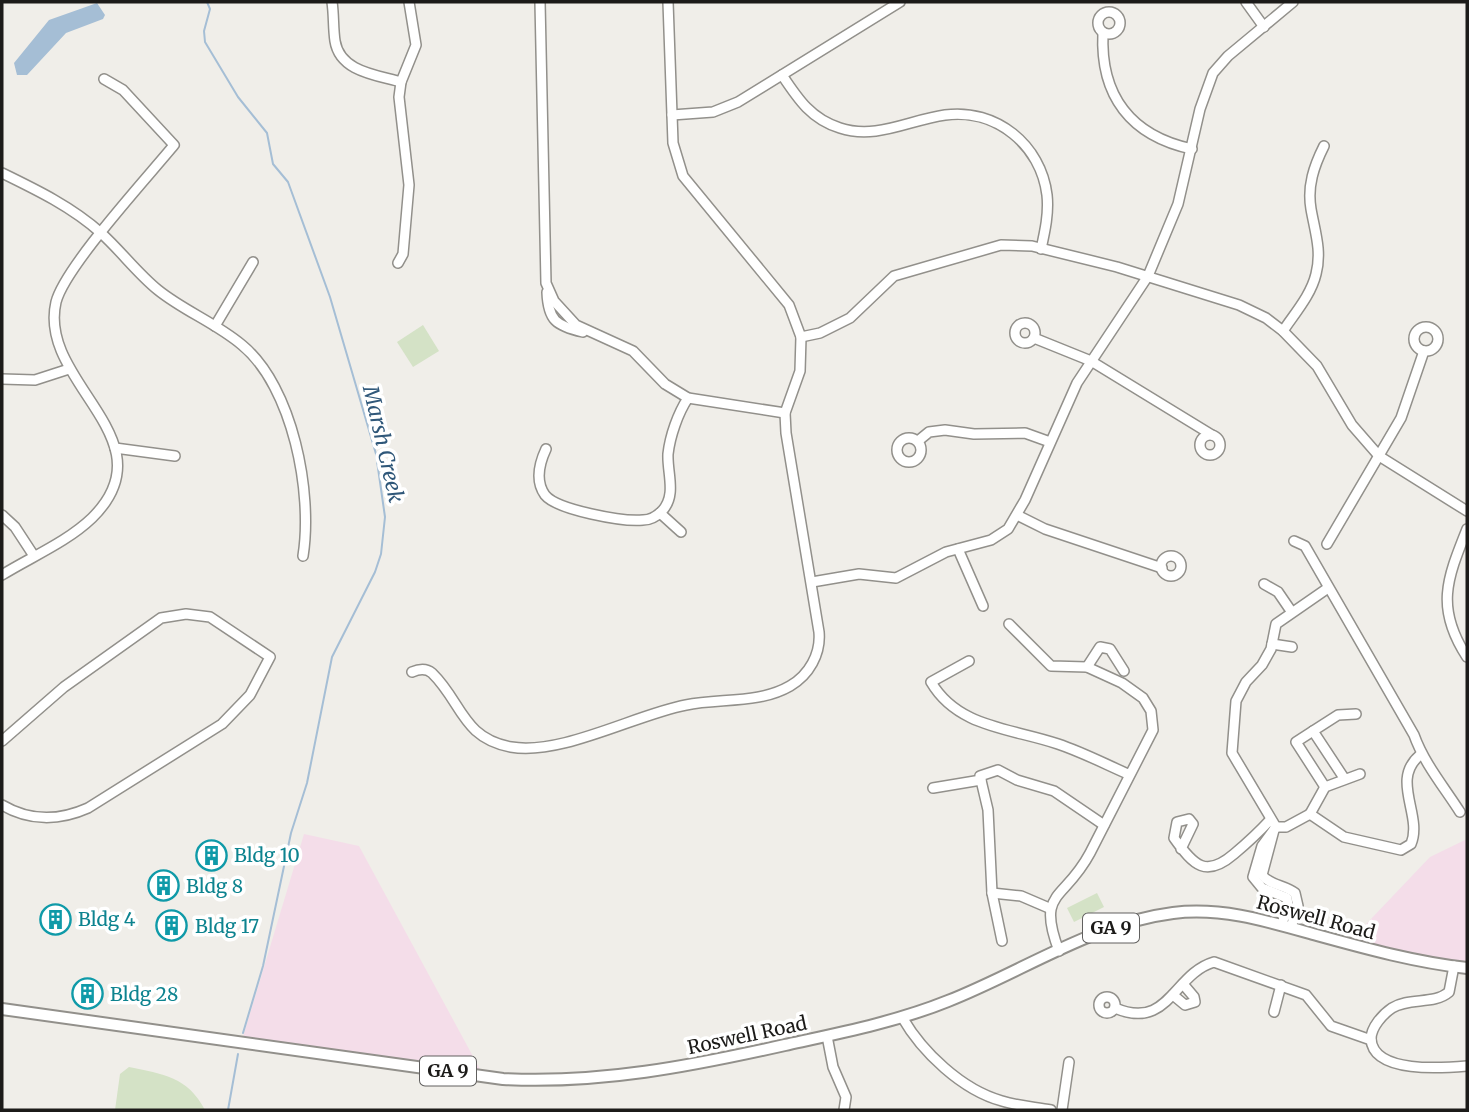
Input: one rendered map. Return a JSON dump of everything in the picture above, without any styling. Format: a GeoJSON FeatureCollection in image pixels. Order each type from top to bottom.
{"type":"FeatureCollection","features":[{"type":"Feature","properties":{"kind":"main road","name":"Roswell Road"},"geometry":{"type":"LineString","coordinates":[[5,1012],[503,1079],[544,1081],[617,1077],[827,1036],[902,1017],[977,989],[1121,924],[1177,912],[1220,912],[1286,926],[1388,954],[1467,968]]}},
{"type":"Feature","properties":{"kind":"street"},"geometry":{"type":"LineString","coordinates":[[332,2],[335,42],[343,59],[359,70],[401,82]]}},
{"type":"Feature","properties":{"kind":"street"},"geometry":{"type":"LineString","coordinates":[[398,263],[403,254],[409,185],[400,113],[401,82],[416,45],[410,2]]}},
{"type":"Feature","properties":{"kind":"street"},"geometry":{"type":"LineString","coordinates":[[540,2],[547,309],[554,322],[563,328],[593,334],[633,351],[665,384],[688,398],[785,413]]}},
{"type":"Feature","properties":{"kind":"street"},"geometry":{"type":"LineString","coordinates":[[412,672],[422,669],[432,673],[463,719],[485,737],[513,747],[541,747],[625,726],[682,705],[761,696],[790,686],[808,669],[819,647],[811,582],[788,453],[785,413],[800,371],[801,337],[789,305],[683,176],[674,151],[668,2]]}},
{"type":"Feature","properties":{"kind":"street"},"geometry":{"type":"LineString","coordinates":[[673,115],[723,108],[900,2]]}},
{"type":"Feature","properties":{"kind":"street"},"geometry":{"type":"LineString","coordinates":[[1246,2],[1264,27]]}},
{"type":"Feature","properties":{"kind":"street"},"geometry":{"type":"LineString","coordinates":[[811,582],[859,574],[896,578],[958,549],[999,536],[1017,515],[1049,442],[1091,361],[1135,301],[1148,276],[1178,204],[1200,109],[1213,73],[1228,56],[1293,2]]}},
{"type":"Feature","properties":{"kind":"street"},"geometry":{"type":"LineString","coordinates":[[1102,33],[1107,77],[1126,114],[1154,138],[1192,149]]}},
{"type":"Feature","properties":{"kind":"street"},"geometry":{"type":"LineString","coordinates":[[782,75],[809,112],[842,129],[870,133],[959,114],[984,118],[1008,129],[1031,151],[1044,180],[1047,212],[1041,249]]}},
{"type":"Feature","properties":{"kind":"street"},"geometry":{"type":"LineString","coordinates":[[2,575],[81,527],[101,507],[114,481],[115,448],[105,420],[69,369],[55,337],[56,302],[68,276],[174,145],[123,90],[103,79]]}},
{"type":"Feature","properties":{"kind":"street"},"geometry":{"type":"LineString","coordinates":[[1283,331],[1308,294],[1317,272],[1319,245],[1310,208],[1310,185],[1324,146]]}},
{"type":"Feature","properties":{"kind":"street"},"geometry":{"type":"LineString","coordinates":[[2,173],[57,201],[102,234],[158,290],[215,326],[258,359],[283,400],[306,503],[303,556]]}},
{"type":"Feature","properties":{"kind":"street"},"geometry":{"type":"LineString","coordinates":[[801,337],[820,333],[850,318],[894,276],[1000,245],[1022,244],[1148,276],[1239,305],[1283,331],[1317,366],[1352,425],[1379,456],[1467,511]]}},
{"type":"Feature","properties":{"kind":"street"},"geometry":{"type":"LineString","coordinates":[[215,326],[253,262]]}},
{"type":"Feature","properties":{"kind":"street"},"geometry":{"type":"LineString","coordinates":[[1034,338],[1091,361],[1212,435]]}},
{"type":"Feature","properties":{"kind":"street"},"geometry":{"type":"LineString","coordinates":[[1327,544],[1409,402],[1424,351]]}},
{"type":"Feature","properties":{"kind":"street"},"geometry":{"type":"LineString","coordinates":[[2,379],[35,380],[69,369]]}},
{"type":"Feature","properties":{"kind":"street"},"geometry":{"type":"LineString","coordinates":[[546,449],[539,481],[545,494],[554,503],[639,520],[651,519],[660,513],[671,495],[670,442],[688,398]]}},
{"type":"Feature","properties":{"kind":"street"},"geometry":{"type":"LineString","coordinates":[[918,441],[929,432],[945,430],[974,434],[1025,433],[1049,442]]}},
{"type":"Feature","properties":{"kind":"street"},"geometry":{"type":"LineString","coordinates":[[115,448],[175,456]]}},
{"type":"Feature","properties":{"kind":"street"},"geometry":{"type":"LineString","coordinates":[[660,513],[681,532]]}},
{"type":"Feature","properties":{"kind":"street"},"geometry":{"type":"LineString","coordinates":[[2,515],[15,527],[34,556]]}},
{"type":"Feature","properties":{"kind":"street"},"geometry":{"type":"LineString","coordinates":[[1017,515],[1045,529],[1162,568]]}},
{"type":"Feature","properties":{"kind":"street"},"geometry":{"type":"LineString","coordinates":[[1467,529],[1450,572],[1446,602],[1454,635],[1467,657]]}},
{"type":"Feature","properties":{"kind":"street"},"geometry":{"type":"LineString","coordinates":[[1293,541],[1305,546],[1414,735],[1420,755],[1430,765],[1460,812]]}},
{"type":"Feature","properties":{"kind":"street"},"geometry":{"type":"LineString","coordinates":[[958,549],[983,606]]}},
{"type":"Feature","properties":{"kind":"street"},"geometry":{"type":"LineString","coordinates":[[1264,584],[1278,592],[1291,611]]}},
{"type":"Feature","properties":{"kind":"street"},"geometry":{"type":"LineString","coordinates":[[1274,825],[1231,753],[1236,701],[1246,682],[1262,665],[1272,644],[1276,624],[1291,611],[1328,588]]}},
{"type":"Feature","properties":{"kind":"street"},"geometry":{"type":"LineString","coordinates":[[2,741],[95,664],[146,626],[173,615],[210,617],[270,656],[250,695],[222,724],[88,808],[63,817],[47,818],[17,813],[2,805]]}},
{"type":"Feature","properties":{"kind":"street"},"geometry":{"type":"LineString","coordinates":[[1009,624],[1051,666],[1087,667],[1122,683],[1143,698],[1151,712],[1153,730],[1128,774],[1079,874],[1055,898],[1049,908],[1048,921],[1059,951]]}},
{"type":"Feature","properties":{"kind":"street"},"geometry":{"type":"LineString","coordinates":[[1272,644],[1292,647]]}},
{"type":"Feature","properties":{"kind":"street"},"geometry":{"type":"LineString","coordinates":[[1087,667],[1100,647],[1110,649],[1124,671]]}},
{"type":"Feature","properties":{"kind":"street"},"geometry":{"type":"LineString","coordinates":[[969,661],[931,682],[951,709],[989,725],[1059,744],[1128,774]]}},
{"type":"Feature","properties":{"kind":"street"},"geometry":{"type":"LineString","coordinates":[[1325,787],[1296,742],[1338,715],[1356,713]]}},
{"type":"Feature","properties":{"kind":"street"},"geometry":{"type":"LineString","coordinates":[[1313,731],[1344,778],[1349,780],[1360,774]]}},
{"type":"Feature","properties":{"kind":"street"},"geometry":{"type":"LineString","coordinates":[[1310,814],[1343,837],[1401,850],[1411,844],[1416,832],[1407,798],[1407,774],[1420,755]]}},
{"type":"Feature","properties":{"kind":"street"},"geometry":{"type":"LineString","coordinates":[[1002,940],[992,893],[988,810],[980,776],[998,770],[1017,780],[1054,791],[1104,825]]}},
{"type":"Feature","properties":{"kind":"street"},"geometry":{"type":"LineString","coordinates":[[1181,849],[1206,867],[1220,867],[1274,825],[1286,827],[1310,814],[1325,787],[1344,778]]}},
{"type":"Feature","properties":{"kind":"street"},"geometry":{"type":"LineString","coordinates":[[933,788],[981,779]]}},
{"type":"Feature","properties":{"kind":"street"},"geometry":{"type":"LineString","coordinates":[[1274,825],[1262,846],[1253,877],[1262,888],[1287,898],[1286,926]]}},
{"type":"Feature","properties":{"kind":"street"},"geometry":{"type":"LineString","coordinates":[[992,893],[1012,894],[1049,908]]}},
{"type":"Feature","properties":{"kind":"street"},"geometry":{"type":"LineString","coordinates":[[1115,1008],[1130,1015],[1151,1012],[1173,995],[1200,966],[1214,962],[1306,995],[1331,1026],[1371,1040]]}},
{"type":"Feature","properties":{"kind":"street"},"geometry":{"type":"LineString","coordinates":[[1454,966],[1452,987],[1446,996],[1392,1008],[1375,1026],[1371,1040],[1374,1049],[1385,1060],[1420,1068],[1467,1066]]}},
{"type":"Feature","properties":{"kind":"street"},"geometry":{"type":"LineString","coordinates":[[1173,995],[1185,1005],[1195,1002],[1195,997],[1183,984]]}},
{"type":"Feature","properties":{"kind":"street"},"geometry":{"type":"LineString","coordinates":[[1273,1012],[1281,985]]}},
{"type":"Feature","properties":{"kind":"street"},"geometry":{"type":"LineString","coordinates":[[902,1017],[916,1036],[964,1083],[1002,1101],[1051,1110]]}},
{"type":"Feature","properties":{"kind":"street"},"geometry":{"type":"LineString","coordinates":[[827,1036],[833,1067],[846,1097],[844,1110]]}},
{"type":"Feature","properties":{"kind":"street"},"geometry":{"type":"LineString","coordinates":[[1062,1110],[1069,1062]]}},
{"type":"Feature","properties":{"kind":"shaded area"},"geometry":{"type":"Polygon","coordinates":[[[304,834],[359,846],[482,1073],[242,1040],[304,834]]]}},
{"type":"Feature","properties":{"kind":"shaded area"},"geometry":{"type":"Polygon","coordinates":[[[1467,839],[1467,973],[1351,940],[1430,857],[1467,839]]]}},
{"type":"Feature","properties":{"kind":"green space"},"geometry":{"type":"Polygon","coordinates":[[[423,325],[439,351],[413,367],[397,342],[423,325]]]}},
{"type":"Feature","properties":{"kind":"green space"},"geometry":{"type":"Polygon","coordinates":[[[1097,893],[1104,907],[1074,922],[1067,908],[1097,893]]]}},
{"type":"Feature","properties":{"kind":"green space"},"geometry":{"type":"Polygon","coordinates":[[[129,1067],[164,1075],[182,1084],[191,1090],[205,1110],[115,1110],[120,1074],[129,1067]]]}},
{"type":"Feature","properties":{"kind":"water"},"geometry":{"type":"Polygon","coordinates":[[[97,3],[105,15],[103,19],[66,33],[27,75],[17,75],[14,63],[49,20],[97,3]]]}},
{"type":"Feature","properties":{"kind":"waterway","name":"Marsh Creek"},"geometry":{"type":"LineString","coordinates":[[207,2],[210,9],[204,31],[205,42],[238,97],[267,133],[273,164],[288,182],[330,297],[376,454],[385,517],[381,554],[375,572],[332,657],[307,783],[291,833],[263,966],[243,1033]]}},
{"type":"Feature","properties":{"kind":"waterway"},"geometry":{"type":"LineString","coordinates":[[228,1110],[238,1054]]}},
{"type":"Feature","properties":{"kind":"place","name":"Bldg 10"},"geometry":{"type":"Point","coordinates":[211,855]}},
{"type":"Feature","properties":{"kind":"place","name":"Bldg 8"},"geometry":{"type":"Point","coordinates":[163,886]}},
{"type":"Feature","properties":{"kind":"place","name":"Bldg 4"},"geometry":{"type":"Point","coordinates":[55,919]}},
{"type":"Feature","properties":{"kind":"place","name":"Bldg 17"},"geometry":{"type":"Point","coordinates":[172,926]}},
{"type":"Feature","properties":{"kind":"place","name":"Bldg 28"},"geometry":{"type":"Point","coordinates":[87,994]}}]}
